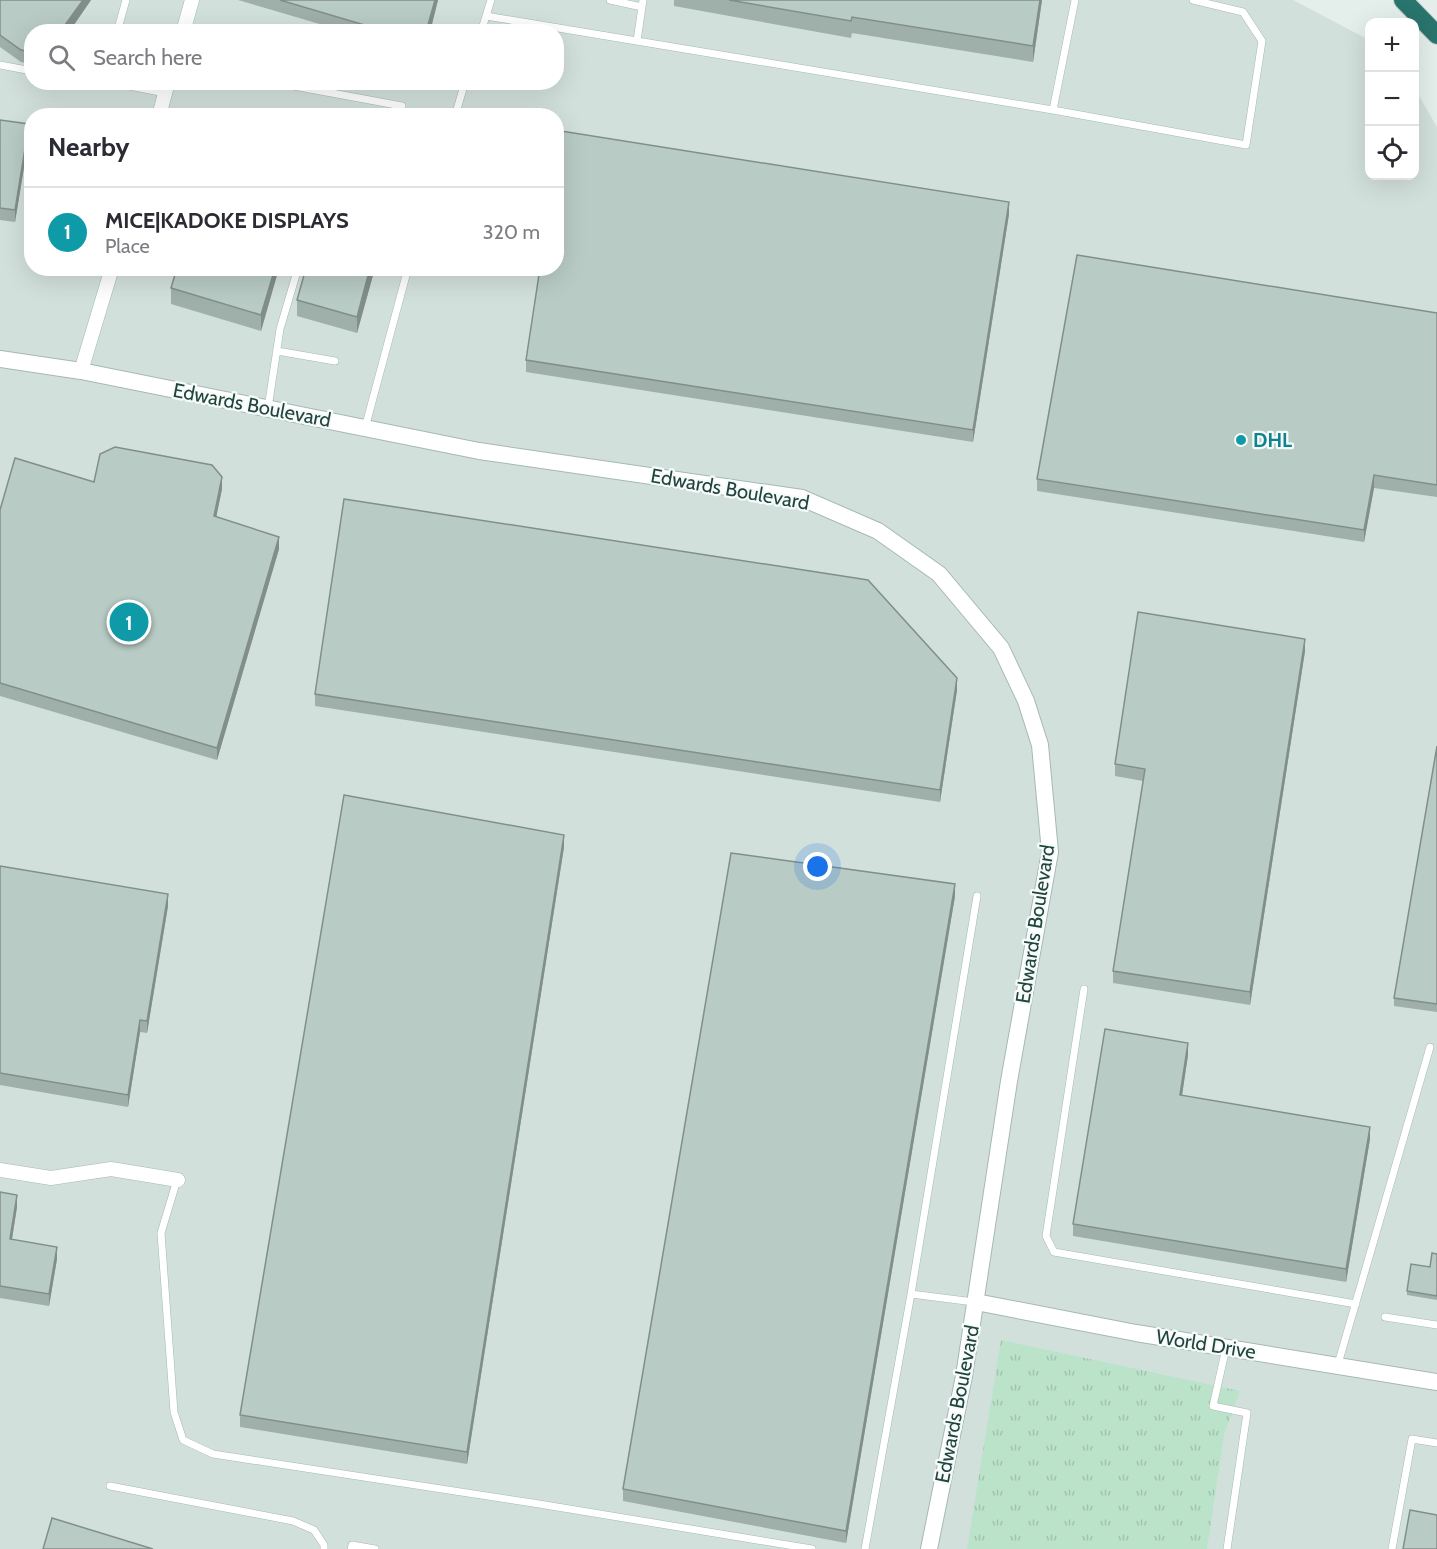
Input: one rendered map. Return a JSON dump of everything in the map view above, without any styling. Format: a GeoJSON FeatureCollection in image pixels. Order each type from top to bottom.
{"type":"FeatureCollection","features":[{"type":"Feature","properties":{"kind":"highway"},"geometry":{"type":"LineString","coordinates":[[1403,0],[1437,35]]}},
{"type":"Feature","properties":{"kind":"street"},"geometry":{"type":"LineString","coordinates":[[185,24],[192,0]]}},
{"type":"Feature","properties":{"kind":"street"},"geometry":{"type":"LineString","coordinates":[[161,108],[166,90]]}},
{"type":"Feature","properties":{"kind":"street"},"geometry":{"type":"LineString","coordinates":[[81,371],[110,276]]}},
{"type":"Feature","properties":{"kind":"street","name":"Edwards Boulevard"},"geometry":{"type":"LineString","coordinates":[[0,359],[81,371],[479,451],[802,498],[878,531],[939,574],[1001,648],[1026,701],[1040,745],[1050,852],[1009,1081],[964,1376],[929,1549]]}},
{"type":"Feature","properties":{"kind":"street"},"geometry":{"type":"LineString","coordinates":[[0,1170],[51,1178],[111,1169],[178,1180]]}},
{"type":"Feature","properties":{"kind":"street","name":"World Drive"},"geometry":{"type":"LineString","coordinates":[[975,1302],[1226,1348],[1437,1382]]}},
{"type":"Feature","properties":{"kind":"lane"},"geometry":{"type":"LineString","coordinates":[[119,24],[126,0]]}},
{"type":"Feature","properties":{"kind":"lane"},"geometry":{"type":"LineString","coordinates":[[484,24],[491,0]]}},
{"type":"Feature","properties":{"kind":"lane"},"geometry":{"type":"LineString","coordinates":[[610,0],[643,3],[637,41]]}},
{"type":"Feature","properties":{"kind":"lane"},"geometry":{"type":"LineString","coordinates":[[1053,110],[1075,0]]}},
{"type":"Feature","properties":{"kind":"lane"},"geometry":{"type":"LineString","coordinates":[[564,29],[1053,110],[1246,146],[1262,42],[1243,12],[1192,0]]}},
{"type":"Feature","properties":{"kind":"lane"},"geometry":{"type":"LineString","coordinates":[[486,16],[534,24]]}},
{"type":"Feature","properties":{"kind":"lane"},"geometry":{"type":"LineString","coordinates":[[0,65],[24,70]]}},
{"type":"Feature","properties":{"kind":"lane"},"geometry":{"type":"LineString","coordinates":[[315,90],[402,106]]}},
{"type":"Feature","properties":{"kind":"lane"},"geometry":{"type":"LineString","coordinates":[[457,108],[463,90]]}},
{"type":"Feature","properties":{"kind":"lane"},"geometry":{"type":"LineString","coordinates":[[268,408],[280,329],[296,276]]}},
{"type":"Feature","properties":{"kind":"lane"},"geometry":{"type":"LineString","coordinates":[[365,428],[406,276]]}},
{"type":"Feature","properties":{"kind":"lane"},"geometry":{"type":"LineString","coordinates":[[277,351],[335,361]]}},
{"type":"Feature","properties":{"kind":"lane"},"geometry":{"type":"LineString","coordinates":[[865,1549],[911,1294],[977,897]]}},
{"type":"Feature","properties":{"kind":"lane"},"geometry":{"type":"LineString","coordinates":[[1084,989],[1046,1236],[1054,1252],[1356,1304]]}},
{"type":"Feature","properties":{"kind":"lane"},"geometry":{"type":"LineString","coordinates":[[1337,1366],[1430,1047]]}},
{"type":"Feature","properties":{"kind":"lane"},"geometry":{"type":"LineString","coordinates":[[178,1180],[161,1233],[174,1412],[183,1440],[213,1454],[812,1549]]}},
{"type":"Feature","properties":{"kind":"lane"},"geometry":{"type":"LineString","coordinates":[[911,1294],[975,1302]]}},
{"type":"Feature","properties":{"kind":"lane"},"geometry":{"type":"LineString","coordinates":[[1385,1317],[1437,1325]]}},
{"type":"Feature","properties":{"kind":"lane"},"geometry":{"type":"LineString","coordinates":[[1226,1348],[1213,1406],[1247,1413],[1227,1549]]}},
{"type":"Feature","properties":{"kind":"lane"},"geometry":{"type":"LineString","coordinates":[[1392,1549],[1412,1439],[1437,1443]]}},
{"type":"Feature","properties":{"kind":"lane"},"geometry":{"type":"LineString","coordinates":[[110,1486],[293,1521],[314,1530],[324,1545],[324,1549]]}},
{"type":"Feature","properties":{"kind":"lane"},"geometry":{"type":"LineString","coordinates":[[351,1549],[352,1545],[375,1549]]}},
{"type":"Feature","properties":{"kind":"shaded area"},"geometry":{"type":"Polygon","coordinates":[[[0,0],[1293,0],[1365,38],[1365,180],[1419,180],[1419,96],[1437,127],[1437,1549],[0,1549],[0,0]]]}},
{"type":"Feature","properties":{"kind":"green space"},"geometry":{"type":"Polygon","coordinates":[[[1001,1340],[1240,1391],[1224,1435],[1207,1549],[967,1549],[1001,1340]]]}},
{"type":"Feature","properties":{"kind":"building"},"geometry":{"type":"Polygon","coordinates":[[[0,0],[83,0],[66,24],[24,24],[24,51],[0,35],[0,0]]]}},
{"type":"Feature","properties":{"kind":"building"},"geometry":{"type":"Polygon","coordinates":[[[280,0],[435,0],[428,24],[361,24],[280,0]]]}},
{"type":"Feature","properties":{"kind":"building"},"geometry":{"type":"Polygon","coordinates":[[[729,0],[1040,0],[1033,46],[852,17],[851,21],[729,0]]]}},
{"type":"Feature","properties":{"kind":"building"},"geometry":{"type":"Polygon","coordinates":[[[0,120],[24,123],[24,155],[15,210],[0,208],[0,120]]]}},
{"type":"Feature","properties":{"kind":"building"},"geometry":{"type":"Polygon","coordinates":[[[564,131],[1009,202],[973,430],[526,360],[539,276],[564,276],[564,131]]]}},
{"type":"Feature","properties":{"kind":"building","name":"DHL"},"geometry":{"type":"Polygon","coordinates":[[[1077,255],[1437,313],[1437,485],[1374,475],[1364,530],[1037,479],[1077,255]]]}},
{"type":"Feature","properties":{"kind":"building"},"geometry":{"type":"Polygon","coordinates":[[[175,276],[273,276],[261,315],[171,288],[175,276]]]}},
{"type":"Feature","properties":{"kind":"building"},"geometry":{"type":"Polygon","coordinates":[[[304,276],[368,276],[357,317],[297,300],[304,276]]]}},
{"type":"Feature","properties":{"kind":"building"},"geometry":{"type":"Polygon","coordinates":[[[115,447],[212,465],[222,477],[214,516],[279,537],[217,748],[0,683],[0,510],[15,458],[94,482],[100,454],[115,447]]]}},
{"type":"Feature","properties":{"kind":"building"},"geometry":{"type":"Polygon","coordinates":[[[344,499],[868,580],[957,678],[940,790],[315,694],[344,499]]]}},
{"type":"Feature","properties":{"kind":"building"},"geometry":{"type":"Polygon","coordinates":[[[1138,612],[1305,639],[1250,992],[1113,971],[1145,769],[1115,764],[1138,612]]]}},
{"type":"Feature","properties":{"kind":"building"},"geometry":{"type":"Polygon","coordinates":[[[1437,746],[1437,1004],[1394,998],[1437,746]]]}},
{"type":"Feature","properties":{"kind":"building"},"geometry":{"type":"Polygon","coordinates":[[[344,795],[564,835],[467,1452],[240,1415],[344,795]]]}},
{"type":"Feature","properties":{"kind":"building"},"geometry":{"type":"Polygon","coordinates":[[[731,853],[955,884],[846,1531],[623,1489],[731,853]]]}},
{"type":"Feature","properties":{"kind":"building"},"geometry":{"type":"Polygon","coordinates":[[[0,866],[168,894],[147,1021],[140,1020],[128,1095],[0,1073],[0,866]]]}},
{"type":"Feature","properties":{"kind":"building"},"geometry":{"type":"Polygon","coordinates":[[[1105,1029],[1188,1043],[1180,1095],[1370,1127],[1346,1269],[1073,1224],[1105,1029]]]}},
{"type":"Feature","properties":{"kind":"building"},"geometry":{"type":"Polygon","coordinates":[[[0,1192],[17,1195],[10,1239],[57,1247],[49,1294],[0,1286],[0,1192]]]}},
{"type":"Feature","properties":{"kind":"building"},"geometry":{"type":"Polygon","coordinates":[[[1432,1253],[1437,1254],[1437,1296],[1407,1291],[1411,1264],[1430,1267],[1432,1253]]]}},
{"type":"Feature","properties":{"kind":"building"},"geometry":{"type":"Polygon","coordinates":[[[1410,1510],[1437,1515],[1437,1549],[1403,1549],[1410,1510]]]}},
{"type":"Feature","properties":{"kind":"building"},"geometry":{"type":"Polygon","coordinates":[[[52,1518],[153,1549],[43,1549],[52,1518]]]}},
{"type":"Feature","properties":{"kind":"place","name":"DHL"},"geometry":{"type":"Point","coordinates":[1241,440]}},
{"type":"Feature","properties":{"kind":"place","name":"MICE|KADOKE DISPLAYS"},"geometry":{"type":"Point","coordinates":[129,622]}}]}
